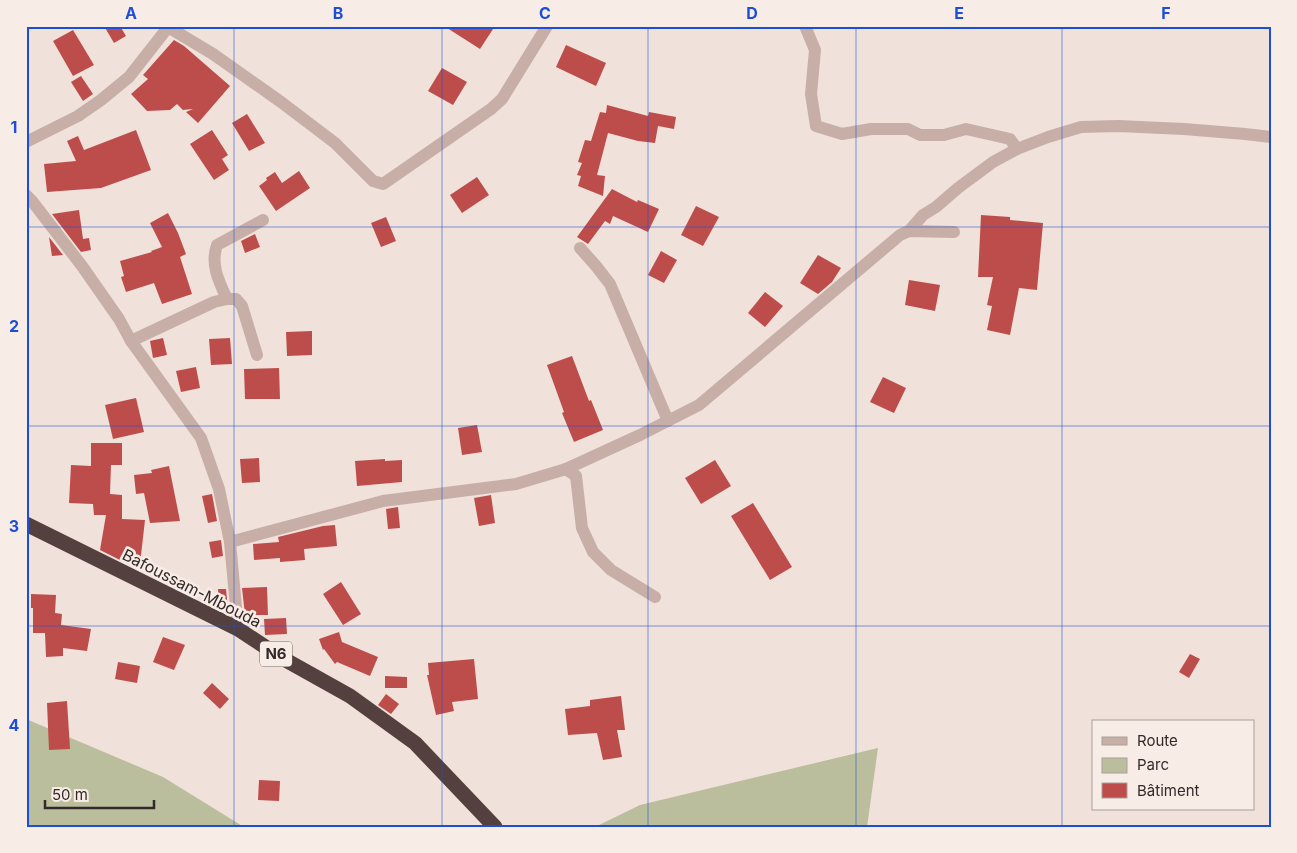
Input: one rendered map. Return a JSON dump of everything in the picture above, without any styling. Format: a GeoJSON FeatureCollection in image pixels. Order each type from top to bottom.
{"type":"FeatureCollection","features":[{"type":"Feature","properties":{"kind":"highway","name":"Bafoussam-Mbouda"},"geometry":{"type":"LineString","coordinates":[[26,524],[238,629],[282,658],[350,696],[415,743],[495,827]]}},
{"type":"Feature","properties":{"kind":"street"},"geometry":{"type":"LineString","coordinates":[[26,142],[78,116],[122,83],[129,77],[169,27],[214,54],[281,102],[335,143],[373,181],[383,184],[491,109],[502,99],[547,26]]}},
{"type":"Feature","properties":{"kind":"street"},"geometry":{"type":"LineString","coordinates":[[805,26],[815,50],[811,94],[816,126],[842,134],[872,129],[908,129],[920,135],[944,135],[966,129],[1010,139],[1017,148]]}},
{"type":"Feature","properties":{"kind":"street"},"geometry":{"type":"LineString","coordinates":[[230,542],[383,501],[516,484],[566,469],[668,421],[699,405],[900,235],[909,231],[923,215],[993,162],[1017,148],[1081,127],[1118,126],[1184,129],[1271,138]]}},
{"type":"Feature","properties":{"kind":"street"},"geometry":{"type":"LineString","coordinates":[[26,195],[82,266],[119,319],[131,341],[201,438],[219,489],[230,542],[238,629]]}},
{"type":"Feature","properties":{"kind":"street"},"geometry":{"type":"LineString","coordinates":[[226,299],[215,272],[214,254],[217,245],[263,220]]}},
{"type":"Feature","properties":{"kind":"street"},"geometry":{"type":"LineString","coordinates":[[909,231],[954,232]]}},
{"type":"Feature","properties":{"kind":"street"},"geometry":{"type":"LineString","coordinates":[[580,248],[610,284],[668,421]]}},
{"type":"Feature","properties":{"kind":"street"},"geometry":{"type":"LineString","coordinates":[[131,341],[214,302],[236,299],[242,306],[257,355]]}},
{"type":"Feature","properties":{"kind":"street"},"geometry":{"type":"LineString","coordinates":[[566,469],[576,476],[582,528],[593,552],[611,570],[655,597]]}},
{"type":"Feature","properties":{"kind":"green space"},"geometry":{"type":"Polygon","coordinates":[[[26,719],[163,777],[244,827],[26,827],[26,719]]]}},
{"type":"Feature","properties":{"kind":"green space"},"geometry":{"type":"Polygon","coordinates":[[[878,748],[867,827],[595,827],[640,805],[878,748]]]}},
{"type":"Feature","properties":{"kind":"building"},"geometry":{"type":"Polygon","coordinates":[[[104,26],[120,26],[126,36],[114,43],[104,26]]]}},
{"type":"Feature","properties":{"kind":"building"},"geometry":{"type":"Polygon","coordinates":[[[444,26],[495,26],[480,49],[444,26]]]}},
{"type":"Feature","properties":{"kind":"building"},"geometry":{"type":"Polygon","coordinates":[[[73,30],[94,65],[73,76],[53,41],[73,30]]]}},
{"type":"Feature","properties":{"kind":"building"},"geometry":{"type":"Polygon","coordinates":[[[174,40],[184,46],[230,86],[198,123],[186,112],[193,109],[183,110],[177,104],[170,110],[147,111],[131,94],[148,79],[143,75],[174,40]]]}},
{"type":"Feature","properties":{"kind":"building"},"geometry":{"type":"Polygon","coordinates":[[[566,45],[606,63],[596,86],[556,67],[566,45]]]}},
{"type":"Feature","properties":{"kind":"building"},"geometry":{"type":"Polygon","coordinates":[[[442,68],[467,82],[453,105],[428,91],[442,68]]]}},
{"type":"Feature","properties":{"kind":"building"},"geometry":{"type":"Polygon","coordinates":[[[81,76],[93,94],[83,101],[71,82],[81,76]]]}},
{"type":"Feature","properties":{"kind":"building"},"geometry":{"type":"Polygon","coordinates":[[[607,105],[648,116],[649,112],[676,117],[674,129],[658,126],[655,143],[638,141],[608,133],[597,175],[605,176],[603,196],[578,186],[581,176],[577,175],[582,163],[578,162],[585,140],[591,141],[600,112],[606,113],[607,105]]]}},
{"type":"Feature","properties":{"kind":"building"},"geometry":{"type":"Polygon","coordinates":[[[247,114],[265,143],[249,151],[232,123],[247,114]]]}},
{"type":"Feature","properties":{"kind":"building"},"geometry":{"type":"Polygon","coordinates":[[[136,130],[151,170],[101,188],[47,192],[44,164],[76,161],[67,141],[78,136],[84,150],[136,130]]]}},
{"type":"Feature","properties":{"kind":"building"},"geometry":{"type":"Polygon","coordinates":[[[212,130],[228,155],[222,159],[229,170],[214,180],[190,144],[212,130]]]}},
{"type":"Feature","properties":{"kind":"building"},"geometry":{"type":"Polygon","coordinates":[[[299,171],[310,188],[276,211],[259,186],[275,172],[282,183],[299,171]]]}},
{"type":"Feature","properties":{"kind":"building"},"geometry":{"type":"Polygon","coordinates":[[[477,177],[489,195],[462,213],[450,195],[477,177]]]}},
{"type":"Feature","properties":{"kind":"building"},"geometry":{"type":"Polygon","coordinates":[[[612,189],[637,202],[638,200],[659,209],[648,232],[613,216],[610,224],[605,221],[588,244],[577,237],[612,189]]]}},
{"type":"Feature","properties":{"kind":"building"},"geometry":{"type":"Polygon","coordinates":[[[696,206],[719,217],[703,246],[681,235],[696,206]]]}},
{"type":"Feature","properties":{"kind":"building"},"geometry":{"type":"Polygon","coordinates":[[[79,210],[83,239],[89,238],[91,250],[81,252],[52,214],[79,210]]]}},
{"type":"Feature","properties":{"kind":"building"},"geometry":{"type":"Polygon","coordinates":[[[168,213],[186,254],[180,257],[192,294],[162,304],[154,283],[126,292],[121,277],[124,276],[120,261],[152,252],[162,247],[150,223],[168,213]]]}},
{"type":"Feature","properties":{"kind":"building"},"geometry":{"type":"Polygon","coordinates":[[[981,215],[1010,217],[1010,220],[1043,223],[1037,290],[1019,288],[1010,335],[987,330],[992,306],[987,305],[993,277],[978,277],[981,215]]]}},
{"type":"Feature","properties":{"kind":"building"},"geometry":{"type":"Polygon","coordinates":[[[386,217],[396,241],[381,247],[371,223],[386,217]]]}},
{"type":"Feature","properties":{"kind":"building"},"geometry":{"type":"Polygon","coordinates":[[[255,234],[260,247],[245,253],[241,241],[255,234]]]}},
{"type":"Feature","properties":{"kind":"building"},"geometry":{"type":"Polygon","coordinates":[[[49,237],[63,255],[52,256],[49,237]]]}},
{"type":"Feature","properties":{"kind":"building"},"geometry":{"type":"Polygon","coordinates":[[[661,251],[677,260],[664,283],[648,275],[661,251]]]}},
{"type":"Feature","properties":{"kind":"building"},"geometry":{"type":"Polygon","coordinates":[[[818,255],[841,268],[832,282],[818,294],[800,283],[818,255]]]}},
{"type":"Feature","properties":{"kind":"building"},"geometry":{"type":"Polygon","coordinates":[[[909,280],[940,285],[935,311],[905,305],[909,280]]]}},
{"type":"Feature","properties":{"kind":"building"},"geometry":{"type":"Polygon","coordinates":[[[765,292],[783,306],[765,327],[748,313],[765,292]]]}},
{"type":"Feature","properties":{"kind":"building"},"geometry":{"type":"Polygon","coordinates":[[[312,331],[312,355],[287,356],[286,332],[312,331]]]}},
{"type":"Feature","properties":{"kind":"building"},"geometry":{"type":"Polygon","coordinates":[[[163,338],[167,355],[153,358],[150,341],[163,338]]]}},
{"type":"Feature","properties":{"kind":"building"},"geometry":{"type":"Polygon","coordinates":[[[230,338],[232,364],[211,365],[209,339],[230,338]]]}},
{"type":"Feature","properties":{"kind":"building"},"geometry":{"type":"Polygon","coordinates":[[[572,356],[589,401],[591,400],[603,430],[574,442],[562,413],[564,412],[547,365],[572,356]]]}},
{"type":"Feature","properties":{"kind":"building"},"geometry":{"type":"Polygon","coordinates":[[[196,367],[200,388],[181,392],[176,371],[196,367]]]}},
{"type":"Feature","properties":{"kind":"building"},"geometry":{"type":"Polygon","coordinates":[[[279,368],[280,399],[245,399],[244,369],[279,368]]]}},
{"type":"Feature","properties":{"kind":"building"},"geometry":{"type":"Polygon","coordinates":[[[883,377],[906,388],[894,413],[870,402],[883,377]]]}},
{"type":"Feature","properties":{"kind":"building"},"geometry":{"type":"Polygon","coordinates":[[[136,398],[144,432],[113,439],[105,405],[136,398]]]}},
{"type":"Feature","properties":{"kind":"building"},"geometry":{"type":"Polygon","coordinates":[[[477,425],[482,452],[462,455],[458,428],[477,425]]]}},
{"type":"Feature","properties":{"kind":"building"},"geometry":{"type":"Polygon","coordinates":[[[91,443],[122,443],[122,465],[111,465],[110,494],[122,495],[122,519],[145,520],[140,564],[124,562],[100,550],[106,515],[94,515],[93,504],[69,503],[71,465],[91,466],[91,443]]]}},
{"type":"Feature","properties":{"kind":"building"},"geometry":{"type":"Polygon","coordinates":[[[259,458],[260,482],[242,483],[240,459],[259,458]]]}},
{"type":"Feature","properties":{"kind":"building"},"geometry":{"type":"Polygon","coordinates":[[[385,459],[385,461],[402,460],[402,482],[357,486],[355,461],[385,459]]]}},
{"type":"Feature","properties":{"kind":"building"},"geometry":{"type":"Polygon","coordinates":[[[715,460],[731,486],[701,504],[685,478],[715,460]]]}},
{"type":"Feature","properties":{"kind":"building"},"geometry":{"type":"Polygon","coordinates":[[[169,466],[180,521],[150,523],[144,493],[136,494],[134,475],[152,473],[151,470],[169,466]]]}},
{"type":"Feature","properties":{"kind":"building"},"geometry":{"type":"Polygon","coordinates":[[[212,494],[217,521],[208,523],[202,496],[212,494]]]}},
{"type":"Feature","properties":{"kind":"building"},"geometry":{"type":"Polygon","coordinates":[[[491,495],[495,523],[479,526],[474,498],[491,495]]]}},
{"type":"Feature","properties":{"kind":"building"},"geometry":{"type":"Polygon","coordinates":[[[753,503],[792,567],[770,580],[731,516],[753,503]]]}},
{"type":"Feature","properties":{"kind":"building"},"geometry":{"type":"Polygon","coordinates":[[[398,507],[400,528],[388,529],[386,509],[398,507]]]}},
{"type":"Feature","properties":{"kind":"building"},"geometry":{"type":"Polygon","coordinates":[[[335,525],[337,546],[304,549],[305,560],[280,562],[280,558],[254,560],[253,544],[279,542],[278,537],[335,525]]]}},
{"type":"Feature","properties":{"kind":"building"},"geometry":{"type":"Polygon","coordinates":[[[221,540],[223,556],[212,558],[209,542],[221,540]]]}},
{"type":"Feature","properties":{"kind":"building"},"geometry":{"type":"Polygon","coordinates":[[[341,582],[361,614],[343,625],[323,594],[341,582]]]}},
{"type":"Feature","properties":{"kind":"building"},"geometry":{"type":"Polygon","coordinates":[[[267,587],[268,615],[245,615],[242,588],[267,587]]]}},
{"type":"Feature","properties":{"kind":"building"},"geometry":{"type":"Polygon","coordinates":[[[218,589],[226,589],[228,610],[222,611],[219,609],[218,589]]]}},
{"type":"Feature","properties":{"kind":"building"},"geometry":{"type":"Polygon","coordinates":[[[31,594],[56,595],[55,613],[62,614],[61,625],[91,629],[87,651],[63,648],[63,656],[46,657],[45,633],[33,633],[31,594]]]}},
{"type":"Feature","properties":{"kind":"building"},"geometry":{"type":"Polygon","coordinates":[[[286,618],[287,634],[265,635],[264,619],[286,618]]]}},
{"type":"Feature","properties":{"kind":"building"},"geometry":{"type":"Polygon","coordinates":[[[339,632],[342,642],[378,657],[370,676],[337,662],[335,664],[323,650],[319,639],[339,632]]]}},
{"type":"Feature","properties":{"kind":"building"},"geometry":{"type":"Polygon","coordinates":[[[163,637],[185,645],[174,670],[153,662],[163,637]]]}},
{"type":"Feature","properties":{"kind":"building"},"geometry":{"type":"Polygon","coordinates":[[[1190,654],[1200,659],[1189,678],[1179,672],[1190,654]]]}},
{"type":"Feature","properties":{"kind":"building"},"geometry":{"type":"Polygon","coordinates":[[[474,659],[478,699],[452,702],[454,711],[436,715],[427,675],[429,675],[428,663],[474,659]]]}},
{"type":"Feature","properties":{"kind":"building"},"geometry":{"type":"Polygon","coordinates":[[[118,662],[140,666],[137,683],[115,679],[118,662]]]}},
{"type":"Feature","properties":{"kind":"building"},"geometry":{"type":"Polygon","coordinates":[[[385,676],[407,677],[407,688],[385,688],[385,676]]]}},
{"type":"Feature","properties":{"kind":"building"},"geometry":{"type":"Polygon","coordinates":[[[212,683],[229,699],[220,709],[203,693],[212,683]]]}},
{"type":"Feature","properties":{"kind":"building"},"geometry":{"type":"Polygon","coordinates":[[[386,694],[399,704],[391,714],[378,705],[386,694]]]}},
{"type":"Feature","properties":{"kind":"building"},"geometry":{"type":"Polygon","coordinates":[[[621,696],[625,730],[617,730],[622,757],[603,760],[597,733],[568,735],[565,709],[590,706],[590,700],[621,696]]]}},
{"type":"Feature","properties":{"kind":"building"},"geometry":{"type":"Polygon","coordinates":[[[67,701],[70,749],[49,750],[47,703],[67,701]]]}},
{"type":"Feature","properties":{"kind":"building"},"geometry":{"type":"Polygon","coordinates":[[[259,780],[280,781],[279,801],[258,800],[259,780]]]}}]}
